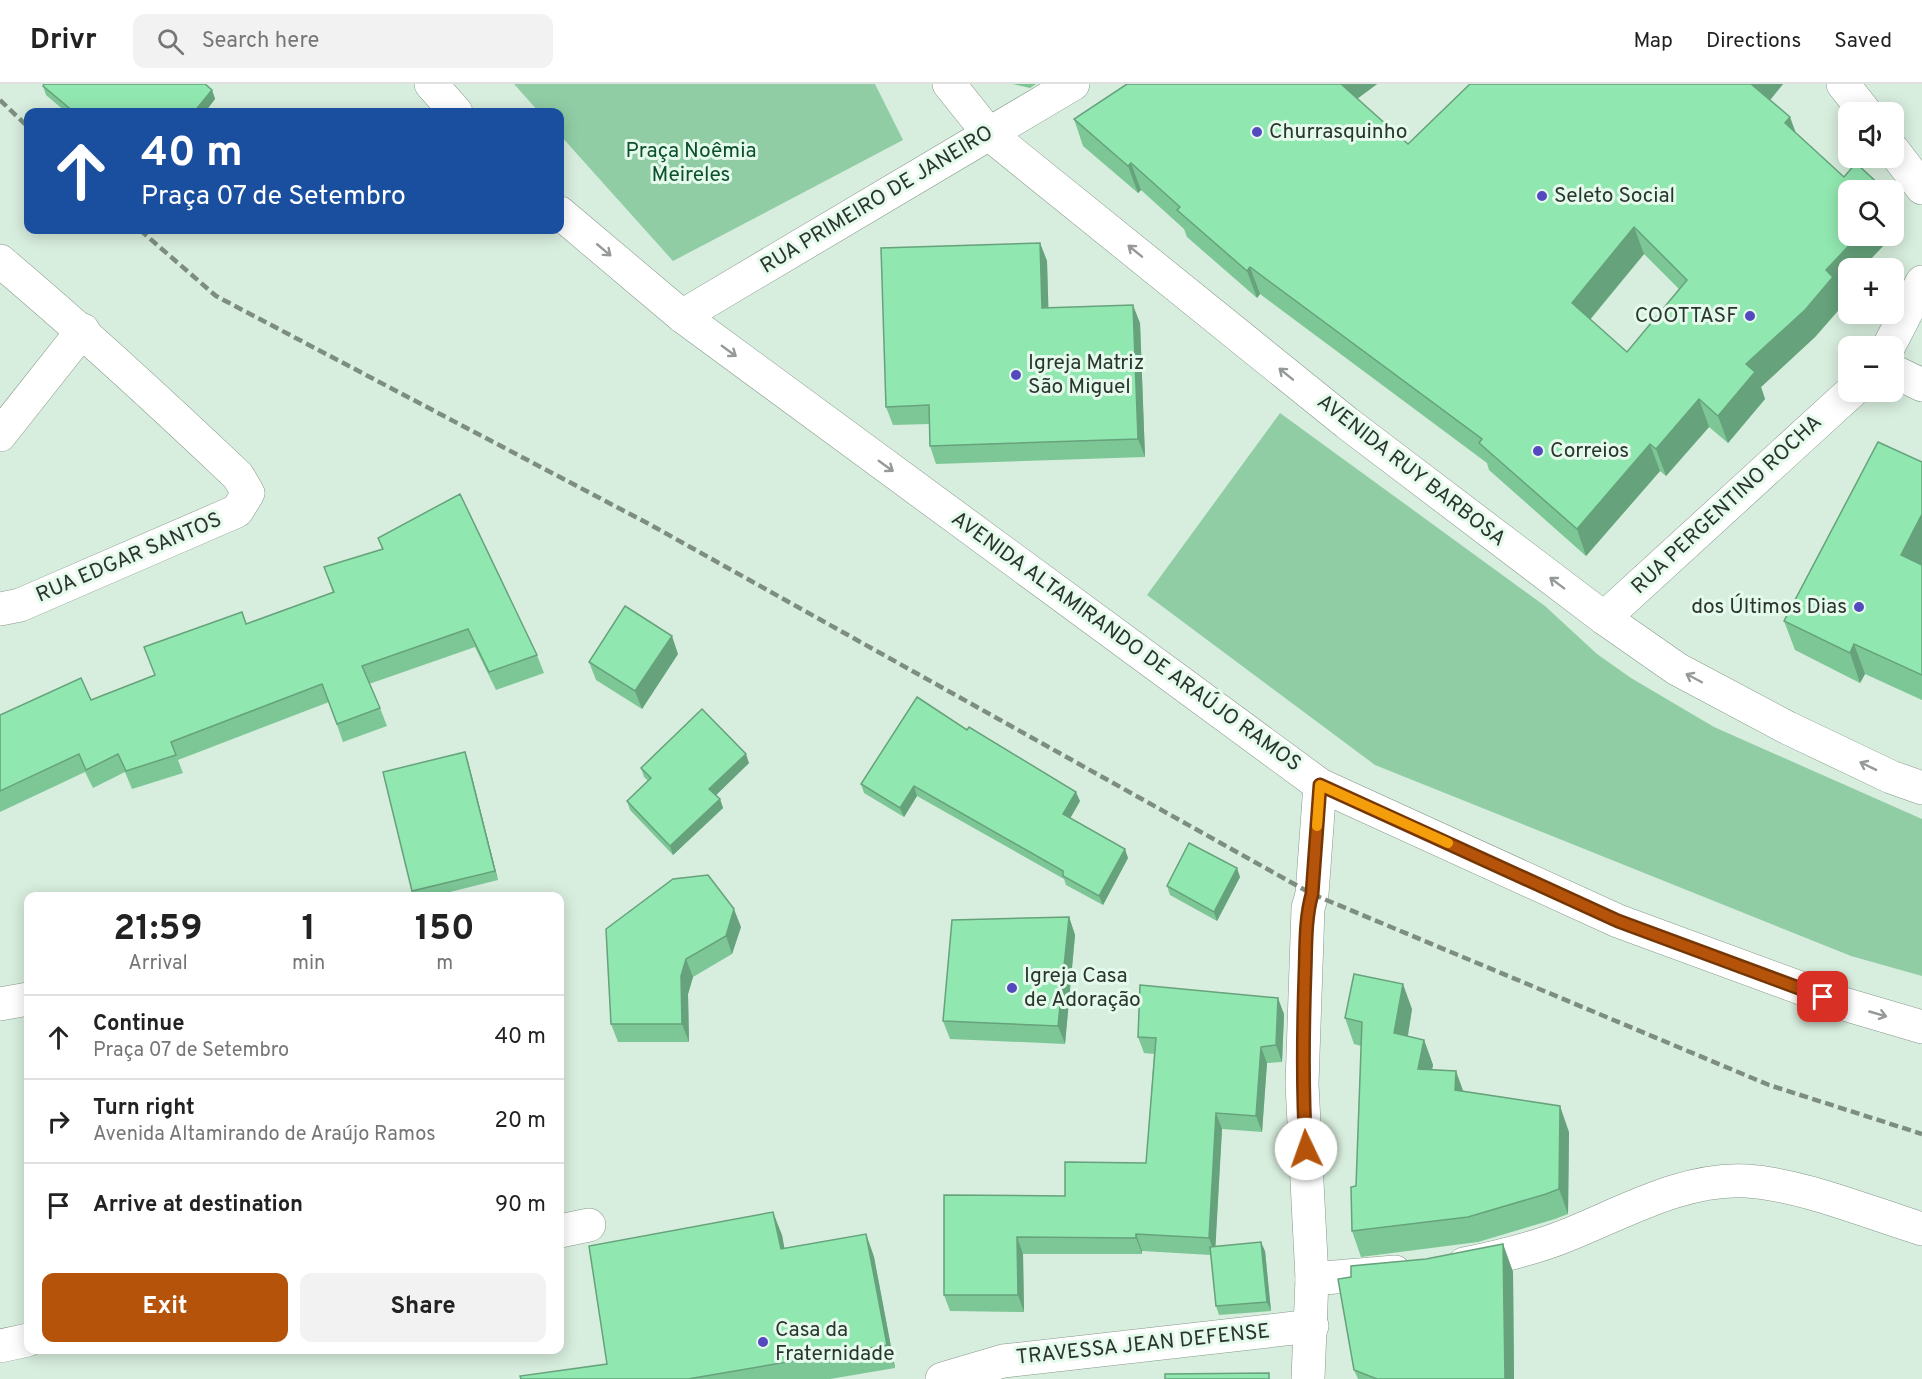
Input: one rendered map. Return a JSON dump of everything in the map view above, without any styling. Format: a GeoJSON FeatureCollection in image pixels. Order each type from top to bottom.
{"type":"FeatureCollection","features":[{"type":"Feature","properties":{"kind":"main road"},"geometry":{"type":"LineString","coordinates":[[431,84],[452,108]]}},
{"type":"Feature","properties":{"kind":"main road","name":"AVENIDA RUY BARBOSA"},"geometry":{"type":"LineString","coordinates":[[949,84],[989,134],[1347,423],[1604,618],[1677,669],[1788,728],[1891,777],[1922,788]]}},
{"type":"Feature","properties":{"kind":"main road","name":"RUA PRIMEIRO DE JANEIRO"},"geometry":{"type":"LineString","coordinates":[[682,316],[1072,84]]}},
{"type":"Feature","properties":{"kind":"main road"},"geometry":{"type":"LineString","coordinates":[[1843,84],[1857,102]]}},
{"type":"Feature","properties":{"kind":"main road"},"geometry":{"type":"LineString","coordinates":[[1904,164],[1922,188]]}},
{"type":"Feature","properties":{"kind":"main road","name":"AVENIDA ALTAMIRANDO DE ARAÚJO RAMOS"},"geometry":{"type":"LineString","coordinates":[[564,216],[682,316],[1320,785],[1618,921],[1844,1004],[1922,1027]]}},
{"type":"Feature","properties":{"kind":"main road"},"geometry":{"type":"LineString","coordinates":[[0,261],[83,330],[0,435]]}},
{"type":"Feature","properties":{"kind":"main road"},"geometry":{"type":"LineString","coordinates":[[1894,336],[1922,282]]}},
{"type":"Feature","properties":{"kind":"main road","name":"RUA EDGAR SANTOS"},"geometry":{"type":"LineString","coordinates":[[0,609],[20,605],[237,512],[249,494],[238,476],[83,330]]}},
{"type":"Feature","properties":{"kind":"main road"},"geometry":{"type":"LineString","coordinates":[[1904,376],[1922,385]]}},
{"type":"Feature","properties":{"kind":"main road","name":"RUA PERGENTINO ROCHA"},"geometry":{"type":"LineString","coordinates":[[1604,618],[1840,402]]}},
{"type":"Feature","properties":{"kind":"main road"},"geometry":{"type":"LineString","coordinates":[[1308,1379],[1312,1326],[1312,1279],[1302,1084],[1308,908],[1312,894],[1320,785]]}},
{"type":"Feature","properties":{"kind":"main road"},"geometry":{"type":"LineString","coordinates":[[0,1004],[24,1000]]}},
{"type":"Feature","properties":{"kind":"main road"},"geometry":{"type":"LineString","coordinates":[[1312,1279],[1434,1269],[1504,1255],[1562,1237],[1662,1196],[1705,1185],[1745,1181],[1785,1186],[1922,1229]]}},
{"type":"Feature","properties":{"kind":"main road","name":"TRAVESSA JEAN DEFENSE"},"geometry":{"type":"LineString","coordinates":[[942,1379],[1004,1361],[1312,1326]]}},
{"type":"Feature","properties":{"kind":"main road"},"geometry":{"type":"LineString","coordinates":[[0,1346],[24,1341]]}},
{"type":"Feature","properties":{"kind":"green space","name":"Praça Noêmia Meireles"},"geometry":{"type":"Polygon","coordinates":[[[514,84],[875,84],[903,140],[673,261],[564,139],[564,108],[535,108],[514,84]]]}},
{"type":"Feature","properties":{"kind":"green space"},"geometry":{"type":"Polygon","coordinates":[[[1280,413],[1545,606],[1597,654],[1631,678],[1714,727],[1922,819],[1922,976],[1851,956],[1375,765],[1147,595],[1280,413]]]}},
{"type":"Feature","properties":{"kind":"building"},"geometry":{"type":"Polygon","coordinates":[[[44,84],[205,84],[212,90],[197,108],[69,108],[43,86],[44,84]]]}},
{"type":"Feature","properties":{"kind":"building"},"geometry":{"type":"Polygon","coordinates":[[[1127,84],[1341,84],[1408,144],[1470,84],[1751,84],[1790,117],[1785,123],[1844,177],[1852,168],[1861,168],[1874,180],[1838,180],[1838,246],[1849,246],[1826,270],[1833,277],[1805,310],[1746,364],[1755,372],[1718,416],[1699,399],[1656,449],[1650,444],[1577,529],[1479,443],[1482,439],[1250,267],[1247,271],[1177,210],[1180,207],[1131,163],[1128,166],[1074,119],[1127,84]],[[1634,227],[1572,303],[1627,352],[1687,280],[1634,227]]]}},
{"type":"Feature","properties":{"kind":"building","name":"Igreja Matriz São Miguel"},"geometry":{"type":"Polygon","coordinates":[[[1040,243],[1042,308],[1133,305],[1138,439],[930,446],[929,405],[886,407],[881,248],[1040,243]]]}},
{"type":"Feature","properties":{"kind":"building"},"geometry":{"type":"Polygon","coordinates":[[[1878,442],[1922,462],[1922,514],[1901,555],[1922,565],[1922,675],[1854,644],[1850,653],[1784,621],[1878,442]]]}},
{"type":"Feature","properties":{"kind":"building"},"geometry":{"type":"Polygon","coordinates":[[[460,494],[537,655],[489,672],[468,629],[362,666],[380,708],[337,724],[322,684],[171,742],[176,755],[126,771],[118,754],[86,770],[79,754],[0,791],[0,715],[81,678],[91,700],[155,675],[144,647],[242,612],[246,624],[334,592],[324,567],[383,549],[378,538],[460,494]]]}},
{"type":"Feature","properties":{"kind":"building"},"geometry":{"type":"Polygon","coordinates":[[[625,606],[672,636],[635,691],[589,662],[625,606]]]}},
{"type":"Feature","properties":{"kind":"building"},"geometry":{"type":"Polygon","coordinates":[[[917,697],[967,730],[969,727],[1076,792],[1063,814],[1125,849],[1099,896],[1063,876],[1063,871],[914,786],[900,808],[861,784],[917,697]]]}},
{"type":"Feature","properties":{"kind":"building"},"geometry":{"type":"Polygon","coordinates":[[[702,709],[746,754],[709,789],[720,799],[670,846],[627,801],[651,778],[641,768],[702,709]]]}},
{"type":"Feature","properties":{"kind":"building"},"geometry":{"type":"Polygon","coordinates":[[[465,752],[495,871],[412,891],[383,772],[465,752]]]}},
{"type":"Feature","properties":{"kind":"building"},"geometry":{"type":"Polygon","coordinates":[[[1189,843],[1237,868],[1214,912],[1167,886],[1189,843]]]}},
{"type":"Feature","properties":{"kind":"building"},"geometry":{"type":"Polygon","coordinates":[[[708,875],[734,909],[726,936],[686,959],[681,976],[682,1024],[611,1024],[606,929],[673,879],[708,875]]]}},
{"type":"Feature","properties":{"kind":"building","name":"Igreja Casa de Adoração"},"geometry":{"type":"Polygon","coordinates":[[[1069,917],[1058,1026],[943,1021],[952,920],[1069,917]]]}},
{"type":"Feature","properties":{"kind":"building"},"geometry":{"type":"Polygon","coordinates":[[[1354,974],[1403,984],[1394,1033],[1424,1040],[1418,1069],[1456,1071],[1455,1090],[1560,1106],[1559,1189],[1468,1217],[1352,1231],[1351,1187],[1356,1186],[1362,1022],[1345,1018],[1354,974]]]}},
{"type":"Feature","properties":{"kind":"building"},"geometry":{"type":"Polygon","coordinates":[[[1140,985],[1278,998],[1276,1045],[1261,1047],[1256,1116],[1216,1113],[1209,1238],[1136,1234],[1136,1238],[1017,1237],[1018,1295],[944,1295],[944,1195],[1065,1196],[1065,1162],[1146,1163],[1156,1038],[1138,1037],[1140,985]]]}},
{"type":"Feature","properties":{"kind":"building"},"geometry":{"type":"Polygon","coordinates":[[[773,1212],[781,1249],[866,1234],[887,1345],[688,1379],[521,1379],[520,1376],[607,1364],[589,1246],[773,1212]]]}},
{"type":"Feature","properties":{"kind":"building"},"geometry":{"type":"Polygon","coordinates":[[[1261,1242],[1267,1302],[1216,1306],[1210,1247],[1261,1242]]]}},
{"type":"Feature","properties":{"kind":"building"},"geometry":{"type":"Polygon","coordinates":[[[1503,1244],[1505,1379],[1377,1379],[1354,1370],[1338,1279],[1351,1277],[1351,1266],[1426,1259],[1503,1244]]]}},
{"type":"Feature","properties":{"kind":"building"},"geometry":{"type":"Polygon","coordinates":[[[1269,1373],[1269,1379],[1165,1379],[1165,1374],[1269,1373]]]}},
{"type":"Feature","properties":{"kind":"railway"},"geometry":{"type":"LineString","coordinates":[[0,100],[24,123]]}},
{"type":"Feature","properties":{"kind":"railway"},"geometry":{"type":"LineString","coordinates":[[145,234],[216,296],[649,524],[1312,894],[1769,1085],[1922,1134]]}},
{"type":"Feature","properties":{"kind":"slow traffic"},"geometry":{"type":"LineString","coordinates":[[1317,826],[1320,785],[1448,843]]}},
{"type":"Feature","properties":{"kind":"place","name":"Churrasquinho"},"geometry":{"type":"Point","coordinates":[1257,132]}},
{"type":"Feature","properties":{"kind":"place","name":"Seleto Social"},"geometry":{"type":"Point","coordinates":[1542,196]}},
{"type":"Feature","properties":{"kind":"place","name":"COOTTASF"},"geometry":{"type":"Point","coordinates":[1750,316]}},
{"type":"Feature","properties":{"kind":"place","name":"Igreja Matriz São Miguel"},"geometry":{"type":"Point","coordinates":[1016,375]}},
{"type":"Feature","properties":{"kind":"place","name":"Correios"},"geometry":{"type":"Point","coordinates":[1538,451]}},
{"type":"Feature","properties":{"kind":"place","name":"dos Últimos Dias"},"geometry":{"type":"Point","coordinates":[1859,607]}},
{"type":"Feature","properties":{"kind":"place","name":"Igreja Casa de Adoração"},"geometry":{"type":"Point","coordinates":[1012,988]}},
{"type":"Feature","properties":{"kind":"place","name":"Casa da Fraternidade"},"geometry":{"type":"Point","coordinates":[763,1342]}},
{"type":"Feature","properties":{"kind":"route"},"geometry":{"type":"LineString","coordinates":[[1306,1149],[1302,1084],[1305,985],[1308,908],[1312,894],[1320,785],[1618,921],[1823,997]]}}]}
